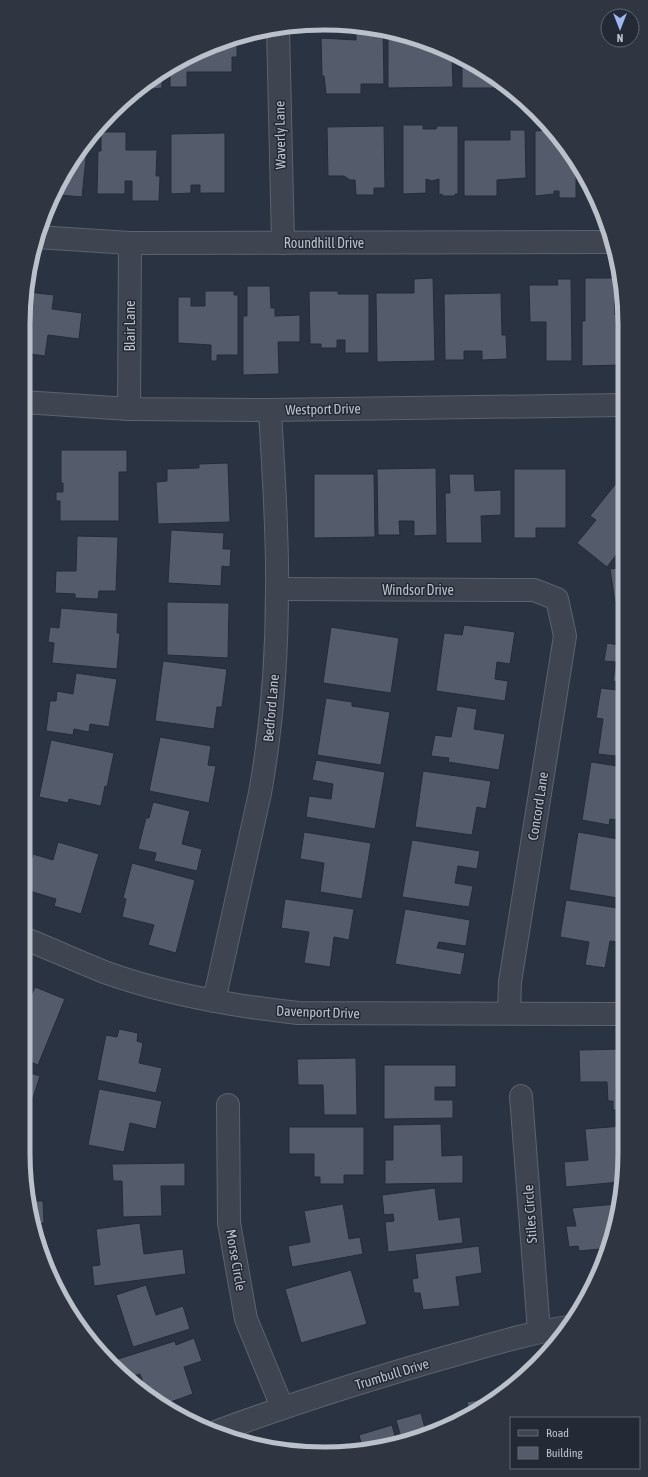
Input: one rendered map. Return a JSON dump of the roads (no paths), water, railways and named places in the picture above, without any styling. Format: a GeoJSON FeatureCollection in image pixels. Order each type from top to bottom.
{"type":"FeatureCollection","features":[{"type":"Feature","properties":{"kind":"street","name":"Waverly Lane"},"geometry":{"type":"LineString","coordinates":[[278,34],[282,243]]}},
{"type":"Feature","properties":{"kind":"street","name":"Roundhill Drive"},"geometry":{"type":"LineString","coordinates":[[43,237],[130,243],[606,242]]}},
{"type":"Feature","properties":{"kind":"street","name":"Blair Lane"},"geometry":{"type":"LineString","coordinates":[[129,409],[130,243]]}},
{"type":"Feature","properties":{"kind":"street","name":"Westport Drive"},"geometry":{"type":"LineString","coordinates":[[30,402],[129,409],[270,410],[618,405]]}},
{"type":"Feature","properties":{"kind":"street","name":"Bedford Lane"},"geometry":{"type":"LineString","coordinates":[[214,1001],[266,763],[274,686],[278,589],[270,410]]}},
{"type":"Feature","properties":{"kind":"street","name":"Windsor Drive"},"geometry":{"type":"LineString","coordinates":[[278,589],[534,590],[557,599]]}},
{"type":"Feature","properties":{"kind":"street","name":"Concord Lane"},"geometry":{"type":"LineString","coordinates":[[509,1013],[510,982],[565,636],[557,599]]}},
{"type":"Feature","properties":{"kind":"street","name":"Davenport Drive"},"geometry":{"type":"LineString","coordinates":[[30,941],[108,973],[178,994],[249,1008],[298,1013],[618,1014]]}},
{"type":"Feature","properties":{"kind":"street","name":"Stiles Circle"},"geometry":{"type":"LineString","coordinates":[[521,1096],[539,1331]]}},
{"type":"Feature","properties":{"kind":"street","name":"Morse Circle"},"geometry":{"type":"LineString","coordinates":[[228,1105],[230,1230],[246,1319],[282,1407]]}},
{"type":"Feature","properties":{"kind":"street","name":"Trumbull Drive"},"geometry":{"type":"LineString","coordinates":[[222,1429],[282,1407],[413,1367],[539,1331],[560,1328]]}}]}
